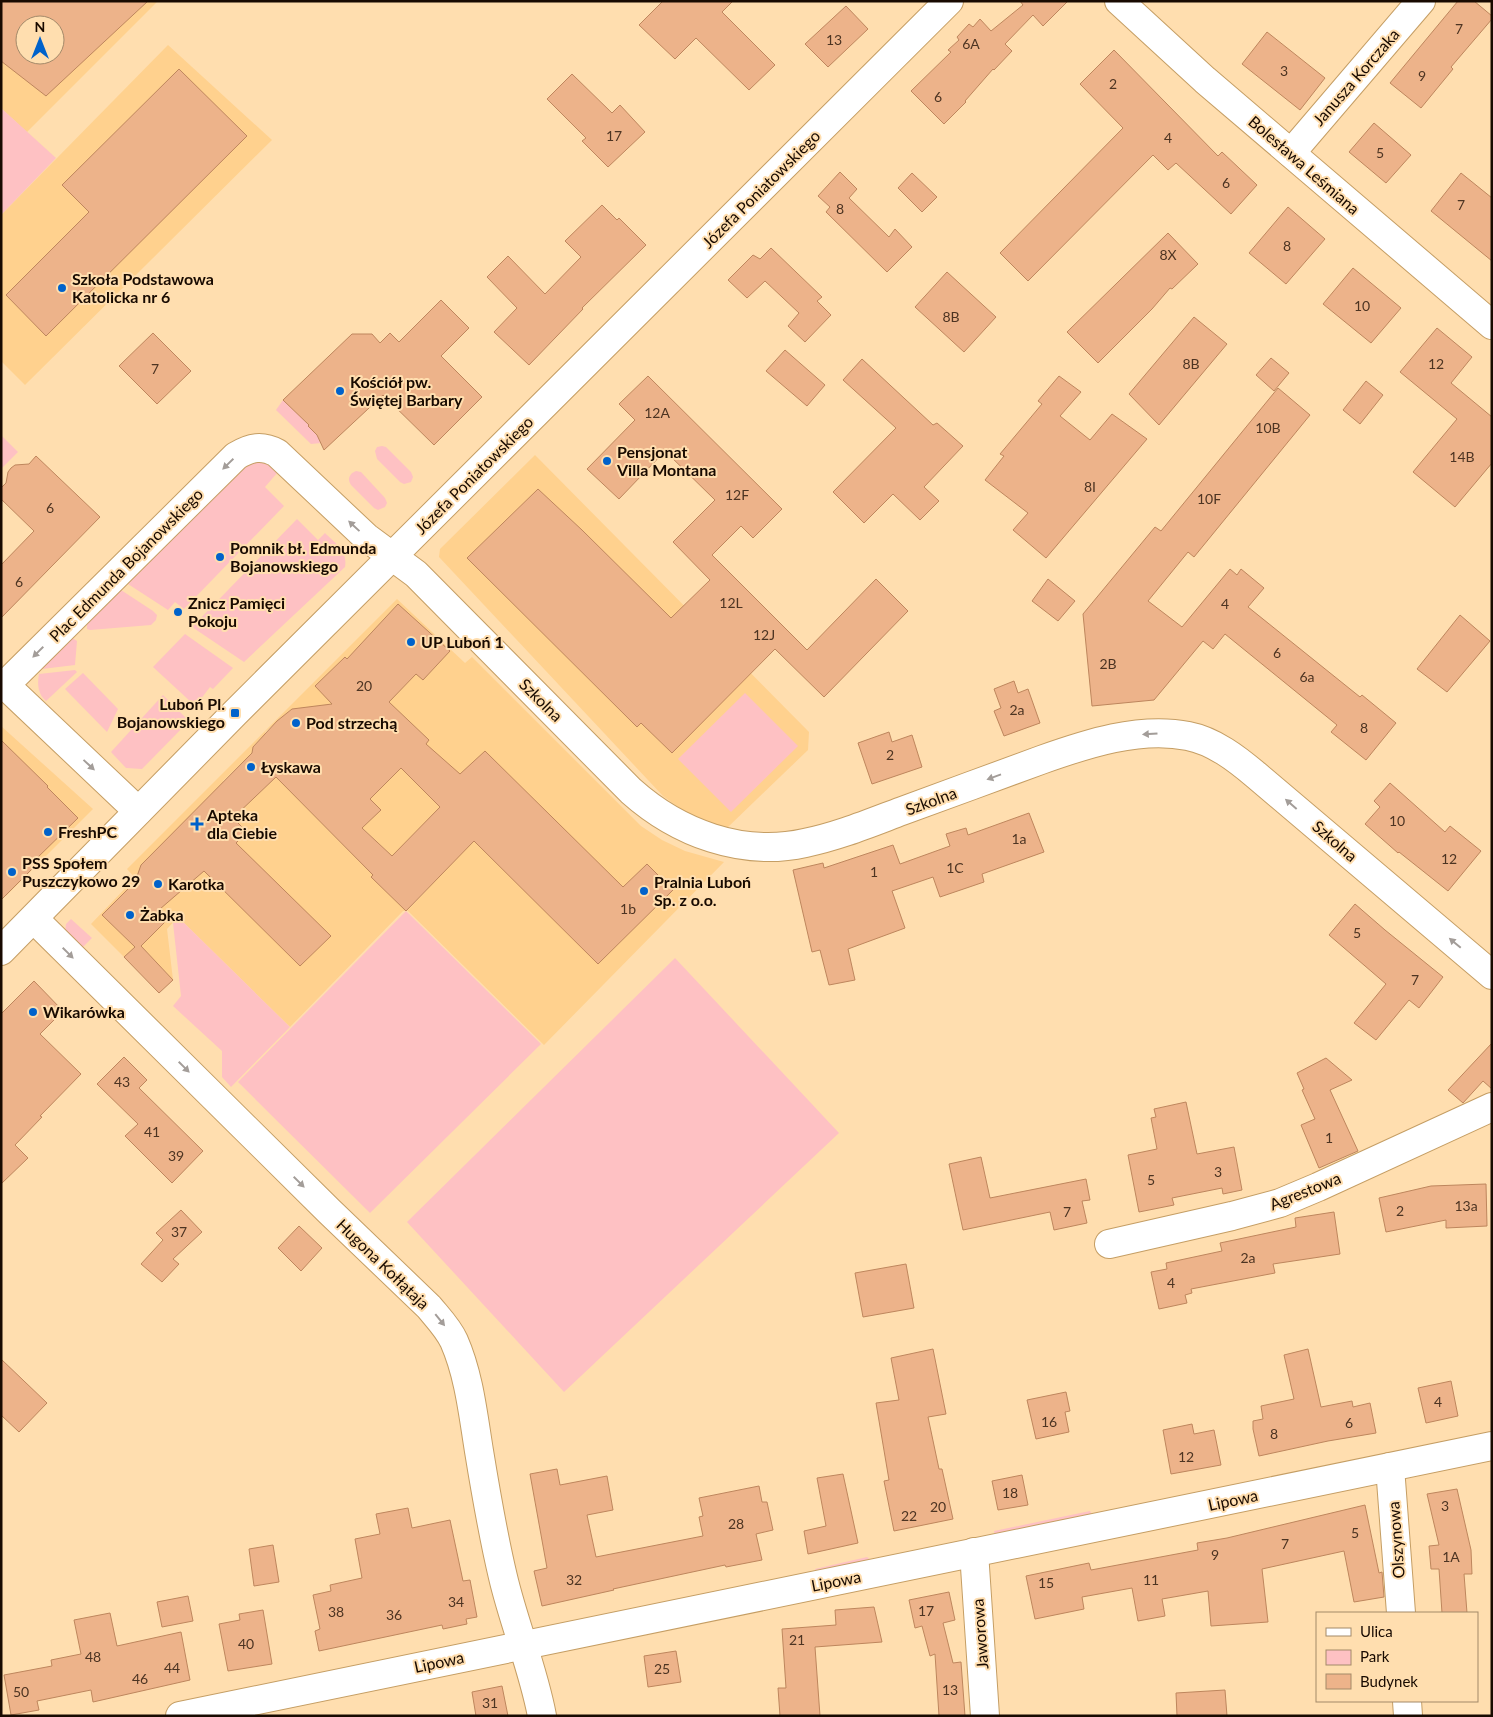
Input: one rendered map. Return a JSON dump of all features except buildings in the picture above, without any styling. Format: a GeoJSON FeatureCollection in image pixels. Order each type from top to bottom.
{"type":"FeatureCollection","features":[{"type":"Feature","properties":{"kind":"street","name":"Józefa Poniatowskiego"},"geometry":{"type":"LineString","coordinates":[[1,951],[138,811],[949,1]]}},
{"type":"Feature","properties":{"kind":"street","name":"Bolesława Leśmiana"},"geometry":{"type":"LineString","coordinates":[[1119,1],[1204,80],[1492,325]]}},
{"type":"Feature","properties":{"kind":"street","name":"Janusza Korczaka"},"geometry":{"type":"LineString","coordinates":[[1291,153],[1421,1]]}},
{"type":"Feature","properties":{"kind":"street","name":"Plac Edmunda Bojanowskiego"},"geometry":{"type":"LineString","coordinates":[[138,811],[3,684],[236,456],[247,449],[259,447],[270,449],[277,453],[366,537],[392,557]]}},
{"type":"Feature","properties":{"kind":"street","name":"Szkolna"},"geometry":{"type":"LineString","coordinates":[[392,557],[416,574],[631,792],[667,819],[695,832],[746,846],[767,848],[805,843],[855,829],[1082,746],[1146,734],[1172,733],[1190,736],[1207,742],[1223,751],[1251,771],[1492,975]]}},
{"type":"Feature","properties":{"kind":"street","name":"Hugona Kołłątaja"},"geometry":{"type":"LineString","coordinates":[[34,919],[329,1211],[417,1295],[443,1323],[453,1339],[465,1374],[490,1523],[508,1598],[538,1694],[542,1716]]}},
{"type":"Feature","properties":{"kind":"street","name":"Agrestowa"},"geometry":{"type":"LineString","coordinates":[[1109,1244],[1280,1203],[1492,1107]]}},
{"type":"Feature","properties":{"kind":"street","name":"Lipowa"},"geometry":{"type":"LineString","coordinates":[[180,1716],[1492,1446]]}},
{"type":"Feature","properties":{"kind":"street","name":"Olszynowa"},"geometry":{"type":"LineString","coordinates":[[1390,1468],[1401,1612]]}},
{"type":"Feature","properties":{"kind":"street","name":"Jaworowa"},"geometry":{"type":"LineString","coordinates":[[974,1552],[985,1716]]}},
{"type":"Feature","properties":{"kind":"street"},"geometry":{"type":"LineString","coordinates":[[1407,1702],[1408,1716]]}},
{"type":"Feature","properties":{"kind":"shaded area"},"geometry":{"type":"Polygon","coordinates":[[[1,1],[158,1],[27,132],[1,108],[1,1]]]}},
{"type":"Feature","properties":{"kind":"shaded area","name":"Szkoła Podstawowa Katolicka nr 6"},"geometry":{"type":"Polygon","coordinates":[[[168,45],[272,140],[25,385],[1,361],[1,215],[168,45]]]}},
{"type":"Feature","properties":{"kind":"shaded area"},"geometry":{"type":"Polygon","coordinates":[[[535,455],[809,732],[808,750],[727,828],[693,816],[663,796],[439,557],[440,549],[535,455]]]}},
{"type":"Feature","properties":{"kind":"shaded area"},"geometry":{"type":"Polygon","coordinates":[[[397,599],[465,663],[472,657],[641,826],[662,840],[685,851],[724,862],[544,1045],[408,911],[407,911],[403,911],[290,1027],[178,917],[167,929],[173,980],[141,946],[170,917],[134,883],[103,915],[135,947],[124,957],[91,924],[135,878],[127,869],[397,599]],[[299,708],[292,709],[265,732],[266,739],[260,739],[253,747],[252,753],[223,781],[246,805],[276,777],[295,796],[338,747],[299,708]],[[351,771],[299,800],[373,875],[371,877],[407,911],[449,866],[416,832],[392,856],[351,817],[374,795],[351,771]]]}},
{"type":"Feature","properties":{"kind":"shaded area"},"geometry":{"type":"Polygon","coordinates":[[[1,726],[93,809],[6,896],[1,892],[1,726]]]}},
{"type":"Feature","properties":{"kind":"green space"},"geometry":{"type":"Polygon","coordinates":[[[1,108],[56,158],[1,215],[1,108]]]}},
{"type":"Feature","properties":{"kind":"green space"},"geometry":{"type":"Polygon","coordinates":[[[283,400],[309,425],[321,443],[311,444],[276,410],[283,400]]]}},
{"type":"Feature","properties":{"kind":"green space"},"geometry":{"type":"Polygon","coordinates":[[[1,435],[18,452],[1,469],[1,435]]]}},
{"type":"Feature","properties":{"kind":"green space"},"geometry":{"type":"Polygon","coordinates":[[[377,447],[386,447],[411,472],[413,477],[411,482],[404,484],[400,482],[377,459],[375,451],[377,447]]]}},
{"type":"Feature","properties":{"kind":"green space"},"geometry":{"type":"Polygon","coordinates":[[[252,463],[267,464],[278,472],[265,487],[284,506],[184,609],[175,602],[168,610],[128,584],[243,468],[252,463]]]}},
{"type":"Feature","properties":{"kind":"green space"},"geometry":{"type":"Polygon","coordinates":[[[356,471],[361,472],[385,498],[387,503],[385,507],[378,510],[374,508],[351,485],[349,477],[356,471]]]}},
{"type":"Feature","properties":{"kind":"green space"},"geometry":{"type":"Polygon","coordinates":[[[297,519],[318,540],[325,533],[337,544],[345,556],[345,567],[244,662],[192,627],[297,519]]]}},
{"type":"Feature","properties":{"kind":"green space"},"geometry":{"type":"Polygon","coordinates":[[[121,590],[153,611],[157,615],[156,620],[151,625],[87,629],[87,624],[121,590]]]}},
{"type":"Feature","properties":{"kind":"green space"},"geometry":{"type":"Polygon","coordinates":[[[185,634],[233,668],[213,689],[210,687],[197,704],[191,702],[153,667],[185,634]]]}},
{"type":"Feature","properties":{"kind":"green space"},"geometry":{"type":"Polygon","coordinates":[[[72,638],[77,641],[75,665],[42,669],[72,638]]]}},
{"type":"Feature","properties":{"kind":"green space"},"geometry":{"type":"Polygon","coordinates":[[[75,670],[77,672],[46,701],[43,698],[39,689],[39,674],[75,670]]]}},
{"type":"Feature","properties":{"kind":"green space"},"geometry":{"type":"Polygon","coordinates":[[[83,673],[118,709],[107,732],[65,689],[83,673]]]}},
{"type":"Feature","properties":{"kind":"green space"},"geometry":{"type":"Polygon","coordinates":[[[745,693],[798,746],[731,812],[678,759],[745,693]]]}},
{"type":"Feature","properties":{"kind":"green space"},"geometry":{"type":"Polygon","coordinates":[[[163,695],[189,721],[142,769],[126,768],[111,752],[163,695]]]}},
{"type":"Feature","properties":{"kind":"green space"},"geometry":{"type":"Polygon","coordinates":[[[406,911],[541,1044],[370,1213],[238,1082],[406,911]]]}},
{"type":"Feature","properties":{"kind":"green space"},"geometry":{"type":"Polygon","coordinates":[[[178,917],[290,1027],[231,1087],[222,1077],[222,1051],[173,1006],[181,996],[173,923],[178,917]]]}},
{"type":"Feature","properties":{"kind":"green space"},"geometry":{"type":"Polygon","coordinates":[[[71,919],[92,938],[82,948],[65,932],[66,924],[71,919]]]}},
{"type":"Feature","properties":{"kind":"green space"},"geometry":{"type":"Polygon","coordinates":[[[675,958],[839,1133],[564,1392],[407,1222],[675,958]]]}},
{"type":"Feature","properties":{"kind":"green space"},"geometry":{"type":"Polygon","coordinates":[[[1090,1511],[1093,1516],[995,1537],[994,1531],[1090,1511]]]}},
{"type":"Feature","properties":{"kind":"green space"},"geometry":{"type":"Polygon","coordinates":[[[867,1557],[872,1561],[817,1573],[815,1569],[867,1557]]]}},
{"type":"Feature","properties":{"kind":"place","name":"Szkoła Podstawowa Katolicka nr 6"},"geometry":{"type":"Point","coordinates":[62,288]}},
{"type":"Feature","properties":{"kind":"place","name":"Kościół pw. Świętej Barbary"},"geometry":{"type":"Point","coordinates":[340,391]}},
{"type":"Feature","properties":{"kind":"place","name":"Pensjonat Villa Montana"},"geometry":{"type":"Point","coordinates":[607,461]}},
{"type":"Feature","properties":{"kind":"place","name":"Pomnik bł. Edmunda Bojanowskiego"},"geometry":{"type":"Point","coordinates":[220,557]}},
{"type":"Feature","properties":{"kind":"place","name":"Znicz Pamięci Pokoju"},"geometry":{"type":"Point","coordinates":[178,612]}},
{"type":"Feature","properties":{"kind":"place","name":"UP Luboń 1"},"geometry":{"type":"Point","coordinates":[411,642]}},
{"type":"Feature","properties":{"kind":"place","name":"Luboń Pl. Bojanowskiego"},"geometry":{"type":"Point","coordinates":[235,713]}},
{"type":"Feature","properties":{"kind":"place","name":"Pod strzechą"},"geometry":{"type":"Point","coordinates":[296,723]}},
{"type":"Feature","properties":{"kind":"place","name":"Łyskawa"},"geometry":{"type":"Point","coordinates":[251,767]}},
{"type":"Feature","properties":{"kind":"place","name":"Apteka dla Ciebie"},"geometry":{"type":"Point","coordinates":[197,824]}},
{"type":"Feature","properties":{"kind":"place","name":"FreshPC"},"geometry":{"type":"Point","coordinates":[48,832]}},
{"type":"Feature","properties":{"kind":"place","name":"PSS Społem Puszczykowo 29"},"geometry":{"type":"Point","coordinates":[12,872]}},
{"type":"Feature","properties":{"kind":"place","name":"Karotka"},"geometry":{"type":"Point","coordinates":[158,884]}},
{"type":"Feature","properties":{"kind":"place","name":"Pralnia Luboń Sp. z o.o."},"geometry":{"type":"Point","coordinates":[644,891]}},
{"type":"Feature","properties":{"kind":"place","name":"Żabka"},"geometry":{"type":"Point","coordinates":[130,915]}},
{"type":"Feature","properties":{"kind":"place","name":"Wikarówka"},"geometry":{"type":"Point","coordinates":[33,1012]}}]}
